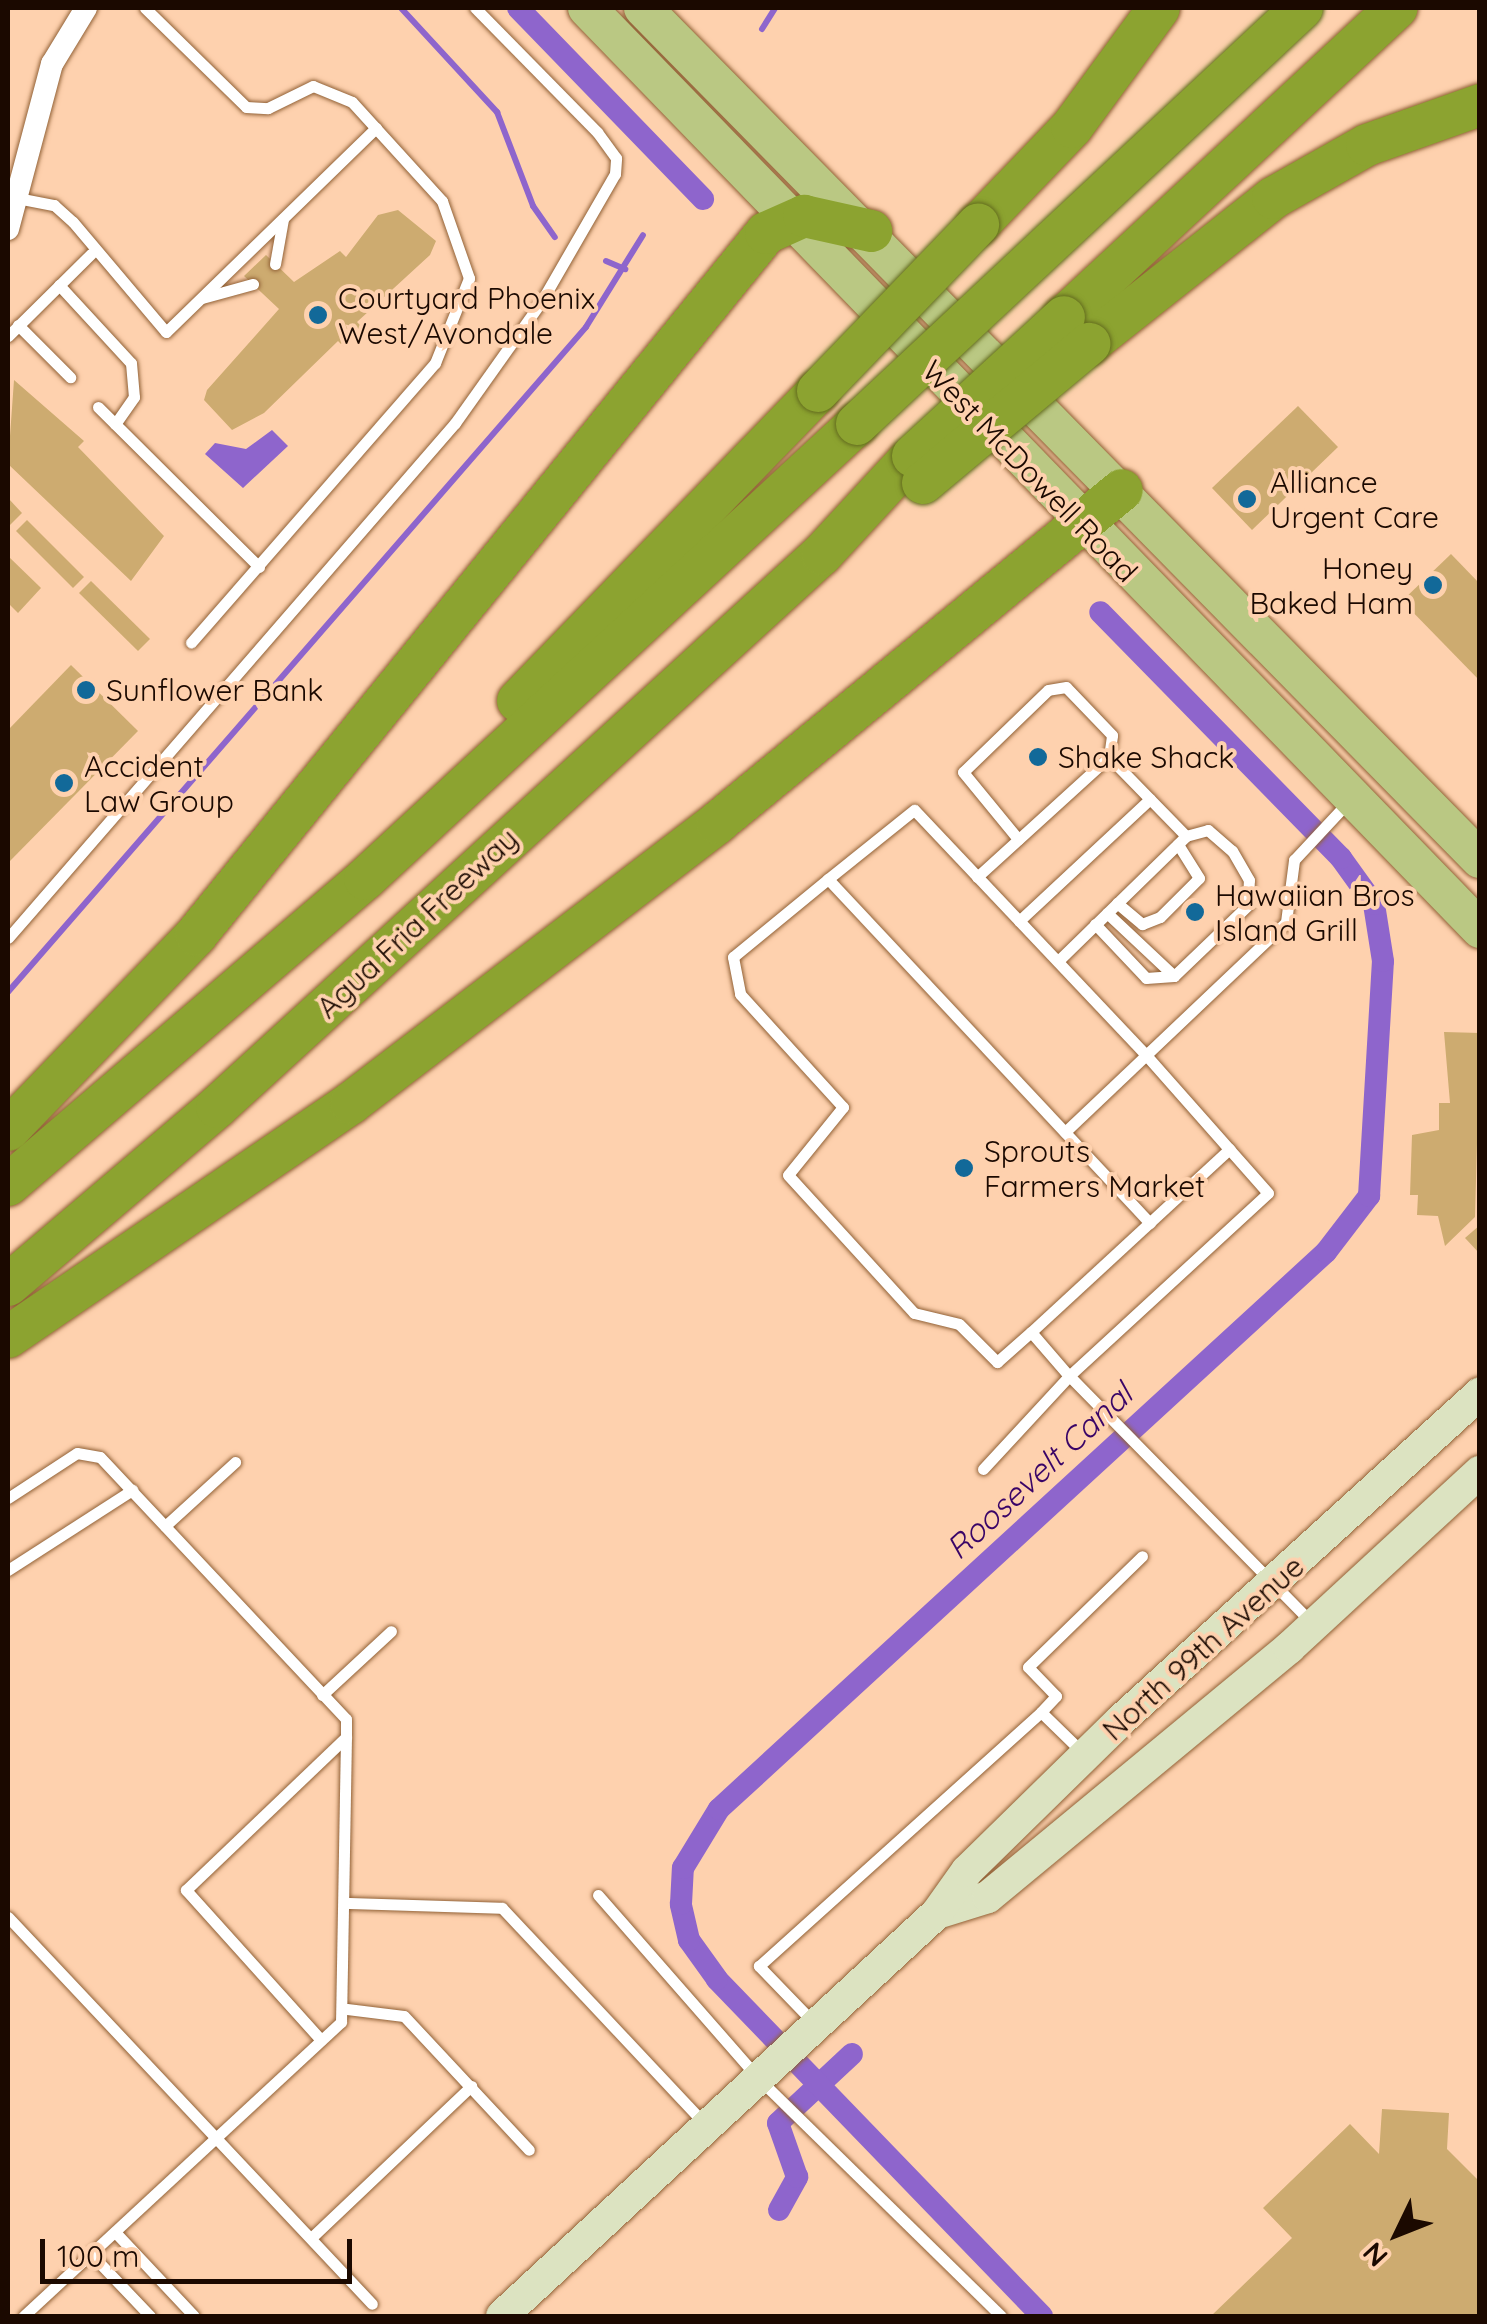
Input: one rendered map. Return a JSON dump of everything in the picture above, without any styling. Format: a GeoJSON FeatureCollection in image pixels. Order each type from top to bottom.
{"type":"FeatureCollection","features":[{"type":"Feature","properties":{"kind":"highway"},"geometry":{"type":"LineString","coordinates":[[265,959],[1072,127],[1159,8]]}},
{"type":"Feature","properties":{"kind":"highway"},"geometry":{"type":"LineString","coordinates":[[8,1185],[265,959],[365,879],[1302,8]]}},
{"type":"Feature","properties":{"kind":"highway"},"geometry":{"type":"LineString","coordinates":[[1076,330],[1396,8]]}},
{"type":"Feature","properties":{"kind":"highway"},"geometry":{"type":"LineString","coordinates":[[1076,330],[1273,198],[1367,146],[1480,104]]}},
{"type":"Feature","properties":{"kind":"highway"},"geometry":{"type":"LineString","coordinates":[[8,1130],[208,922],[786,218],[871,232]]}},
{"type":"Feature","properties":{"kind":"highway","name":"Agua Fria Freeway"},"geometry":{"type":"LineString","coordinates":[[8,1285],[217,1107],[822,554],[1076,330]]}},
{"type":"Feature","properties":{"kind":"highway"},"geometry":{"type":"LineString","coordinates":[[8,1338],[351,1103],[1084,527],[1122,490]]}},
{"type":"Feature","properties":{"kind":"main road","name":"West McDowell Road"},"geometry":{"type":"LineString","coordinates":[[586,8],[1084,527],[1480,929]]}},
{"type":"Feature","properties":{"kind":"main road","name":"West McDowell Road"},"geometry":{"type":"LineString","coordinates":[[643,8],[871,232],[1480,859]]}},
{"type":"Feature","properties":{"kind":"main road","name":"North 99th Avenue"},"geometry":{"type":"LineString","coordinates":[[502,2316],[707,2126],[770,2081],[805,2034],[938,1913],[967,1870],[1085,1755],[1480,1393]]}},
{"type":"Feature","properties":{"kind":"main road","name":"North 99th Avenue"},"geometry":{"type":"LineString","coordinates":[[938,1913],[988,1898],[1314,1625],[1480,1472]]}},
{"type":"Feature","properties":{"kind":"street"},"geometry":{"type":"LineString","coordinates":[[8,228],[52,64],[86,8]]}},
{"type":"Feature","properties":{"kind":"lane"},"geometry":{"type":"LineString","coordinates":[[145,8],[246,107],[328,88],[376,128],[442,201],[469,278],[434,363],[191,642]]}},
{"type":"Feature","properties":{"kind":"lane"},"geometry":{"type":"LineString","coordinates":[[8,938],[455,422],[541,302],[615,174],[616,158],[597,132],[476,8]]}},
{"type":"Feature","properties":{"kind":"lane"},"geometry":{"type":"LineString","coordinates":[[17,198],[54,206],[91,254],[166,332],[376,128]]}},
{"type":"Feature","properties":{"kind":"lane"},"geometry":{"type":"LineString","coordinates":[[275,264],[283,219]]}},
{"type":"Feature","properties":{"kind":"lane"},"geometry":{"type":"LineString","coordinates":[[8,336],[91,254]]}},
{"type":"Feature","properties":{"kind":"lane"},"geometry":{"type":"LineString","coordinates":[[202,298],[253,284]]}},
{"type":"Feature","properties":{"kind":"lane"},"geometry":{"type":"LineString","coordinates":[[59,285],[131,363],[134,397],[115,424]]}},
{"type":"Feature","properties":{"kind":"lane"},"geometry":{"type":"LineString","coordinates":[[18,325],[70,377]]}},
{"type":"Feature","properties":{"kind":"lane"},"geometry":{"type":"LineString","coordinates":[[98,407],[259,567]]}},
{"type":"Feature","properties":{"kind":"lane"},"geometry":{"type":"LineString","coordinates":[[978,878],[1110,757],[1112,735],[1066,687],[1048,690],[970,757],[966,783],[1018,840]]}},
{"type":"Feature","properties":{"kind":"lane"},"geometry":{"type":"LineString","coordinates":[[1110,757],[1150,798],[1182,840],[1199,878],[1160,917],[1142,924],[1112,908]]}},
{"type":"Feature","properties":{"kind":"lane"},"geometry":{"type":"LineString","coordinates":[[1020,921],[1150,798]]}},
{"type":"Feature","properties":{"kind":"lane"},"geometry":{"type":"LineString","coordinates":[[1065,1132],[1286,922],[1294,860],[1352,799]]}},
{"type":"Feature","properties":{"kind":"lane"},"geometry":{"type":"LineString","coordinates":[[983,1469],[1069,1376],[1268,1193],[1146,1055],[914,810],[733,958],[740,994],[843,1107],[788,1175],[914,1313],[959,1324],[996,1362],[1229,1149]]}},
{"type":"Feature","properties":{"kind":"lane"},"geometry":{"type":"LineString","coordinates":[[1058,962],[1096,924],[1112,908],[1182,840],[1208,830],[1232,851],[1249,880],[1248,906],[1174,976],[1146,978],[1096,924]]}},
{"type":"Feature","properties":{"kind":"lane"},"geometry":{"type":"LineString","coordinates":[[828,879],[1150,1222]]}},
{"type":"Feature","properties":{"kind":"lane"},"geometry":{"type":"LineString","coordinates":[[1112,908],[1174,976]]}},
{"type":"Feature","properties":{"kind":"lane"},"geometry":{"type":"LineString","coordinates":[[1030,1332],[1314,1625]]}},
{"type":"Feature","properties":{"kind":"lane"},"geometry":{"type":"LineString","coordinates":[[8,1498],[77,1453],[100,1456],[346,1720],[348,2009],[322,2040],[24,2316]]}},
{"type":"Feature","properties":{"kind":"lane"},"geometry":{"type":"LineString","coordinates":[[165,1526],[234,1462]]}},
{"type":"Feature","properties":{"kind":"lane"},"geometry":{"type":"LineString","coordinates":[[8,1570],[132,1490]]}},
{"type":"Feature","properties":{"kind":"lane"},"geometry":{"type":"LineString","coordinates":[[805,2034],[758,1966],[1056,1696],[1028,1667],[1142,1556]]}},
{"type":"Feature","properties":{"kind":"lane"},"geometry":{"type":"LineString","coordinates":[[322,1695],[391,1630]]}},
{"type":"Feature","properties":{"kind":"lane"},"geometry":{"type":"LineString","coordinates":[[1041,1712],[1085,1755]]}},
{"type":"Feature","properties":{"kind":"lane"},"geometry":{"type":"LineString","coordinates":[[322,2040],[186,1890],[346,1737]]}},
{"type":"Feature","properties":{"kind":"lane"},"geometry":{"type":"LineString","coordinates":[[598,1894],[770,2081],[799,2119],[1001,2316]]}},
{"type":"Feature","properties":{"kind":"lane"},"geometry":{"type":"LineString","coordinates":[[347,1903],[502,1908],[707,2126]]}},
{"type":"Feature","properties":{"kind":"lane"},"geometry":{"type":"LineString","coordinates":[[8,1917],[372,2304]]}},
{"type":"Feature","properties":{"kind":"lane"},"geometry":{"type":"LineString","coordinates":[[348,2009],[404,2016],[529,2150]]}},
{"type":"Feature","properties":{"kind":"lane"},"geometry":{"type":"LineString","coordinates":[[310,2238],[470,2086]]}},
{"type":"Feature","properties":{"kind":"lane"},"geometry":{"type":"LineString","coordinates":[[115,2232],[194,2316]]}},
{"type":"Feature","properties":{"kind":"lane"},"geometry":{"type":"LineString","coordinates":[[92,2254],[150,2316]]}},
{"type":"Feature","properties":{"kind":"shaded area"},"geometry":{"type":"Polygon","coordinates":[[[272,430],[288,446],[243,488],[205,454],[215,443],[246,449],[272,430]]]}},
{"type":"Feature","properties":{"kind":"building","name":"Courtyard Phoenix West/Avondale"},"geometry":{"type":"Polygon","coordinates":[[[398,210],[436,241],[430,255],[357,322],[363,328],[344,347],[338,341],[264,413],[232,430],[204,400],[207,390],[279,309],[244,276],[266,255],[294,282],[340,251],[346,257],[378,215],[398,210]]]}},
{"type":"Feature","properties":{"kind":"building"},"geometry":{"type":"Polygon","coordinates":[[[14,380],[84,441],[78,447],[164,536],[131,581],[8,464],[14,380]]]}},
{"type":"Feature","properties":{"kind":"building"},"geometry":{"type":"Polygon","coordinates":[[[1298,406],[1338,447],[1252,530],[1212,488],[1298,406]]]}},
{"type":"Feature","properties":{"kind":"building"},"geometry":{"type":"Polygon","coordinates":[[[8,498],[22,513],[10,525],[8,522],[8,498]]]}},
{"type":"Feature","properties":{"kind":"building"},"geometry":{"type":"Polygon","coordinates":[[[27,520],[84,577],[73,588],[16,531],[27,520]]]}},
{"type":"Feature","properties":{"kind":"building"},"geometry":{"type":"Polygon","coordinates":[[[1451,554],[1480,584],[1480,681],[1402,601],[1451,554]]]}},
{"type":"Feature","properties":{"kind":"building"},"geometry":{"type":"Polygon","coordinates":[[[8,556],[41,588],[18,613],[8,603],[8,556]]]}},
{"type":"Feature","properties":{"kind":"building"},"geometry":{"type":"Polygon","coordinates":[[[91,581],[150,639],[138,651],[79,593],[91,581]]]}},
{"type":"Feature","properties":{"kind":"building"},"geometry":{"type":"Polygon","coordinates":[[[71,665],[138,731],[8,863],[8,730],[71,665]]]}},
{"type":"Feature","properties":{"kind":"building"},"geometry":{"type":"Polygon","coordinates":[[[1444,1032],[1480,1033],[1475,1217],[1445,1246],[1438,1216],[1417,1215],[1418,1195],[1410,1195],[1412,1135],[1439,1130],[1439,1103],[1450,1103],[1444,1032]]]}},
{"type":"Feature","properties":{"kind":"building"},"geometry":{"type":"Polygon","coordinates":[[[1480,1225],[1480,1254],[1465,1238],[1480,1225]]]}},
{"type":"Feature","properties":{"kind":"building"},"geometry":{"type":"Polygon","coordinates":[[[1382,2109],[1449,2113],[1447,2149],[1480,2182],[1480,2316],[1211,2316],[1292,2238],[1263,2208],[1350,2124],[1379,2154],[1382,2109]]]}},
{"type":"Feature","properties":{"kind":"waterway"},"geometry":{"type":"LineString","coordinates":[[401,8],[497,112],[533,206],[555,237]]}},
{"type":"Feature","properties":{"kind":"waterway","name":"Roosevelt Canal"},"geometry":{"type":"LineString","coordinates":[[518,8],[703,199]]}},
{"type":"Feature","properties":{"kind":"waterway"},"geometry":{"type":"LineString","coordinates":[[762,29],[775,8]]}},
{"type":"Feature","properties":{"kind":"waterway"},"geometry":{"type":"LineString","coordinates":[[8,992],[586,327],[643,235]]}},
{"type":"Feature","properties":{"kind":"waterway"},"geometry":{"type":"LineString","coordinates":[[606,261],[625,269]]}},
{"type":"Feature","properties":{"kind":"waterway","name":"Roosevelt Canal"},"geometry":{"type":"LineString","coordinates":[[1042,2316],[717,1979],[689,1940],[681,1904],[683,1868],[719,1809],[1326,1252],[1369,1196],[1383,961],[1374,904],[1341,858],[1100,612]]}},
{"type":"Feature","properties":{"kind":"waterway"},"geometry":{"type":"LineString","coordinates":[[779,2210],[797,2177],[778,2123],[852,2054]]}},
{"type":"Feature","properties":{"kind":"place","name":"Courtyard Phoenix West/Avondale"},"geometry":{"type":"Point","coordinates":[318,315]}},
{"type":"Feature","properties":{"kind":"place","name":"Alliance Urgent Care"},"geometry":{"type":"Point","coordinates":[1247,499]}},
{"type":"Feature","properties":{"kind":"place","name":"Honey Baked Ham"},"geometry":{"type":"Point","coordinates":[1433,585]}},
{"type":"Feature","properties":{"kind":"place","name":"Sunflower Bank"},"geometry":{"type":"Point","coordinates":[86,690]}},
{"type":"Feature","properties":{"kind":"place","name":"Shake Shack"},"geometry":{"type":"Point","coordinates":[1038,757]}},
{"type":"Feature","properties":{"kind":"place","name":"Accident Law Group"},"geometry":{"type":"Point","coordinates":[64,783]}},
{"type":"Feature","properties":{"kind":"place","name":"Hawaiian Bros Island Grill"},"geometry":{"type":"Point","coordinates":[1195,912]}},
{"type":"Feature","properties":{"kind":"place","name":"Sprouts Farmers Market"},"geometry":{"type":"Point","coordinates":[964,1168]}}]}
